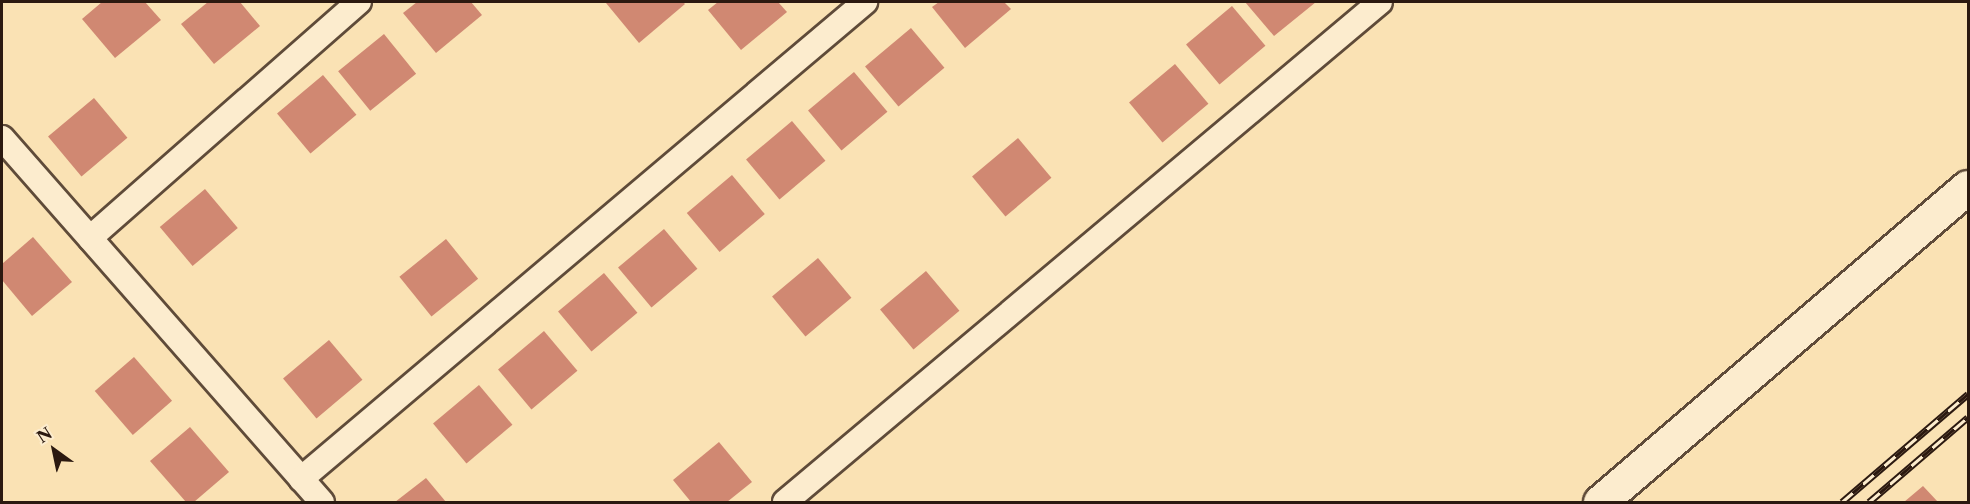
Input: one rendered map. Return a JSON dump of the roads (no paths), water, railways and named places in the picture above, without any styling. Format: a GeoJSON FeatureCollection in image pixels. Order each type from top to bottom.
{"type":"FeatureCollection","features":[{"type":"Feature","properties":{"kind":"main road"},"geometry":{"type":"LineString","coordinates":[[1600,502],[1968,187]]}},
{"type":"Feature","properties":{"kind":"street"},"geometry":{"type":"LineString","coordinates":[[90,238],[359,2]]}},
{"type":"Feature","properties":{"kind":"street"},"geometry":{"type":"LineString","coordinates":[[301,479],[865,2]]}},
{"type":"Feature","properties":{"kind":"street"},"geometry":{"type":"LineString","coordinates":[[785,502],[1380,2]]}},
{"type":"Feature","properties":{"kind":"street"},"geometry":{"type":"LineString","coordinates":[[2,138],[322,502]]}},
{"type":"Feature","properties":{"kind":"railway"},"geometry":{"type":"LineString","coordinates":[[1842,502],[1968,394]]}},
{"type":"Feature","properties":{"kind":"railway"},"geometry":{"type":"LineString","coordinates":[[1869,502],[1968,417]]}}]}
